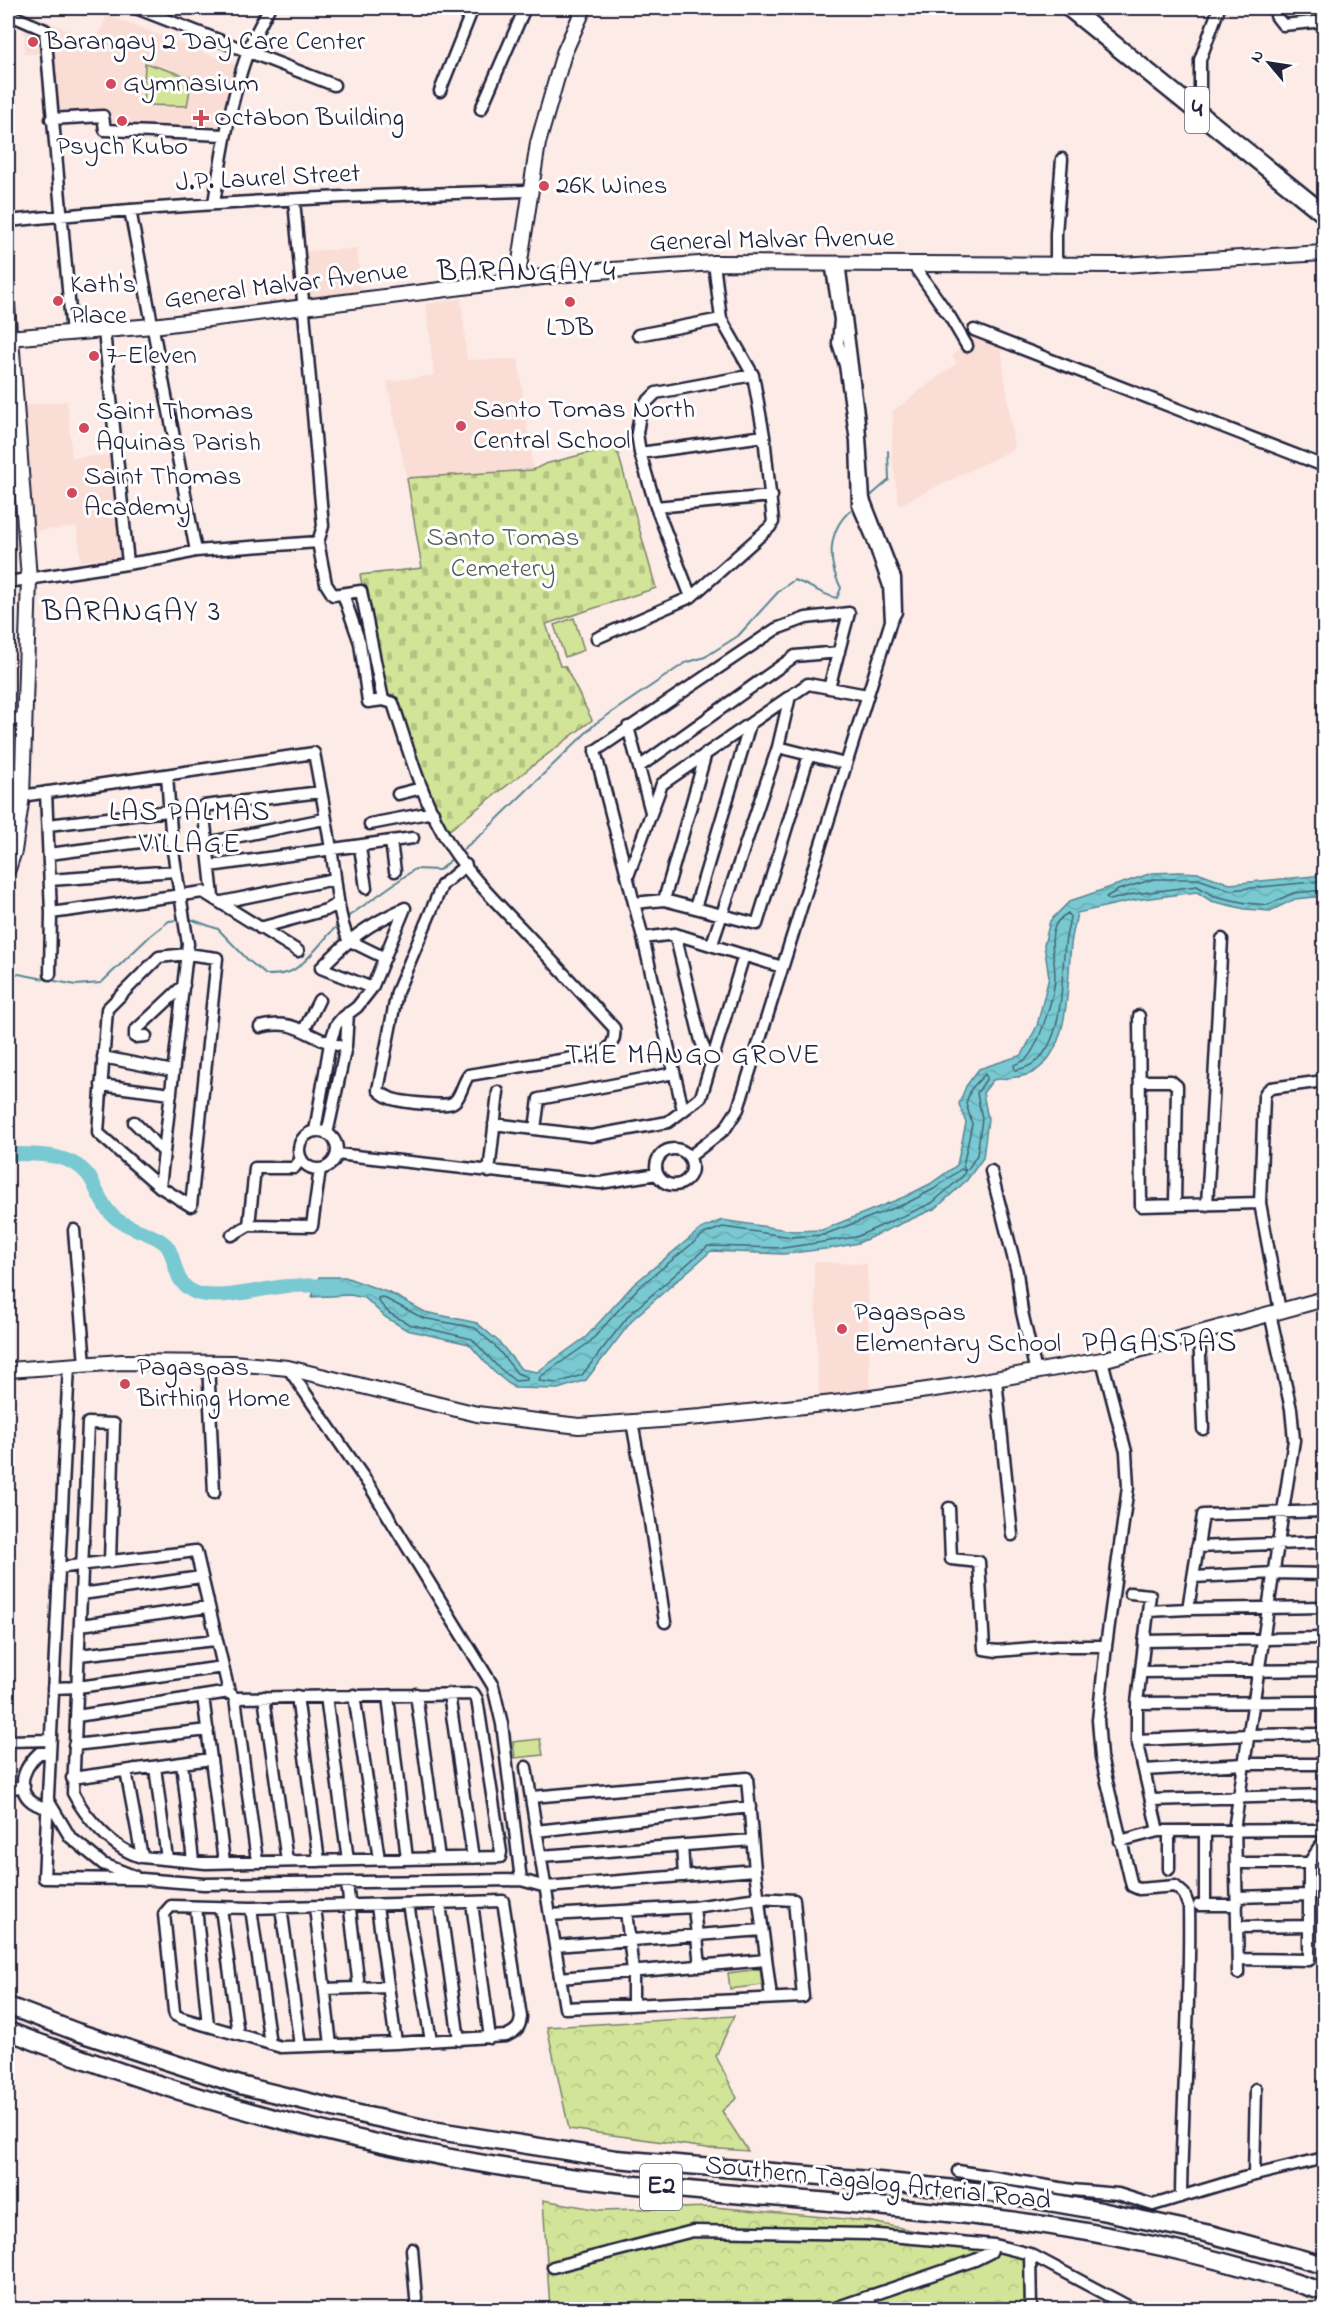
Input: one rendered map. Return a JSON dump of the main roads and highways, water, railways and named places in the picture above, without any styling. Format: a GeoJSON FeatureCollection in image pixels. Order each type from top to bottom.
{"type":"FeatureCollection","features":[{"type":"Feature","properties":{"kind":"highway","name":"4"},"geometry":{"type":"LineString","coordinates":[[1069,8],[1324,214]]}},
{"type":"Feature","properties":{"kind":"highway","name":"Southern Tagalog Arterial Road"},"geometry":{"type":"LineString","coordinates":[[8,2006],[240,2085],[432,2130],[616,2159],[869,2180],[1003,2194],[1101,2211],[1210,2234],[1324,2265]]}},
{"type":"Feature","properties":{"kind":"highway","name":"Southern Tagalog Arterial Road"},"geometry":{"type":"LineString","coordinates":[[8,2031],[68,2055],[227,2105],[342,2135],[426,2153],[615,2182],[1004,2219],[1099,2235],[1204,2258],[1324,2292]]}},
{"type":"Feature","properties":{"kind":"main road"},"geometry":{"type":"LineString","coordinates":[[518,281],[538,143],[564,53],[584,8]]}},
{"type":"Feature","properties":{"kind":"main road"},"geometry":{"type":"LineString","coordinates":[[1306,254],[1324,245]]}},
{"type":"Feature","properties":{"kind":"main road","name":"General Malvar Avenue"},"geometry":{"type":"LineString","coordinates":[[9,338],[153,326],[583,272],[714,263],[1121,265],[1324,253]]}},
{"type":"Feature","properties":{"kind":"main road"},"geometry":{"type":"LineString","coordinates":[[8,869],[14,851],[22,795],[29,579],[9,338]]}},
{"type":"Feature","properties":{"kind":"main road"},"geometry":{"type":"LineString","coordinates":[[8,1370],[122,1362],[265,1364],[477,1414],[579,1426],[701,1417],[843,1402],[996,1379],[1102,1360],[1324,1299]]}},
{"type":"Feature","properties":{"kind":"water"},"geometry":{"type":"Polygon","coordinates":[[[1152,873],[1200,873],[1230,884],[1324,875],[1324,896],[1295,899],[1270,911],[1245,909],[1211,901],[1197,892],[1135,900],[1077,913],[1071,945],[1065,1014],[1055,1048],[1034,1072],[1020,1077],[993,1080],[983,1093],[988,1119],[983,1158],[967,1180],[936,1208],[858,1243],[783,1254],[711,1251],[634,1318],[586,1380],[558,1389],[514,1388],[493,1371],[469,1344],[407,1330],[385,1317],[365,1298],[350,1295],[312,1297],[319,1277],[345,1277],[392,1294],[425,1312],[477,1323],[499,1342],[521,1369],[537,1372],[586,1337],[634,1284],[701,1229],[722,1220],[793,1231],[822,1230],[904,1197],[930,1184],[957,1165],[966,1123],[959,1104],[966,1086],[979,1069],[1022,1055],[1037,1026],[1049,977],[1044,945],[1050,921],[1070,901],[1152,873]]]}},
{"type":"Feature","properties":{"kind":"waterway"},"geometry":{"type":"LineString","coordinates":[[867,499],[889,480],[888,451]]}},
{"type":"Feature","properties":{"kind":"waterway"},"geometry":{"type":"LineString","coordinates":[[461,851],[483,833],[596,723],[685,663],[705,657],[738,636],[780,590],[794,580],[837,598],[841,588],[833,566],[832,544],[839,524],[855,507]]}},
{"type":"Feature","properties":{"kind":"waterway"},"geometry":{"type":"LineString","coordinates":[[346,918],[415,869],[439,870],[453,858]]}},
{"type":"Feature","properties":{"kind":"waterway"},"geometry":{"type":"LineString","coordinates":[[190,919],[218,929],[266,975],[278,975],[293,970],[339,924]]}},
{"type":"Feature","properties":{"kind":"waterway"},"geometry":{"type":"LineString","coordinates":[[8,972],[76,985],[101,983],[151,935],[169,921],[178,920]]}},
{"type":"Feature","properties":{"kind":"waterway"},"geometry":{"type":"LineString","coordinates":[[8,1154],[44,1155],[67,1160],[77,1165],[86,1173],[114,1217],[165,1244],[172,1255],[179,1278],[192,1291],[213,1296],[287,1286],[333,1285]]}},
{"type":"Feature","properties":{"kind":"place","name":"Barangay 2 Day Care Center"},"geometry":{"type":"Point","coordinates":[33,42]}},
{"type":"Feature","properties":{"kind":"place","name":"Gymnasium"},"geometry":{"type":"Point","coordinates":[111,84]}},
{"type":"Feature","properties":{"kind":"place","name":"Octabon Building"},"geometry":{"type":"Point","coordinates":[201,118]}},
{"type":"Feature","properties":{"kind":"place","name":"Psych Kubo"},"geometry":{"type":"Point","coordinates":[122,121]}},
{"type":"Feature","properties":{"kind":"place","name":"26K Wines"},"geometry":{"type":"Point","coordinates":[544,186]}},
{"type":"Feature","properties":{"kind":"place","name":"Kath's Place"},"geometry":{"type":"Point","coordinates":[58,301]}},
{"type":"Feature","properties":{"kind":"place","name":"LDB"},"geometry":{"type":"Point","coordinates":[570,302]}},
{"type":"Feature","properties":{"kind":"place","name":"7-Eleven"},"geometry":{"type":"Point","coordinates":[94,356]}},
{"type":"Feature","properties":{"kind":"place","name":"Santo Tomas North Central School"},"geometry":{"type":"Point","coordinates":[461,426]}},
{"type":"Feature","properties":{"kind":"place","name":"Saint Thomas Aquinas Parish"},"geometry":{"type":"Point","coordinates":[84,428]}},
{"type":"Feature","properties":{"kind":"place","name":"Saint Thomas Academy"},"geometry":{"type":"Point","coordinates":[72,493]}},
{"type":"Feature","properties":{"kind":"place","name":"Pagaspas Elementary School"},"geometry":{"type":"Point","coordinates":[842,1329]}},
{"type":"Feature","properties":{"kind":"place","name":"Pagaspas Birthing Home"},"geometry":{"type":"Point","coordinates":[125,1384]}},
{"type":"Feature","properties":{"kind":"district","name":"BARANGAY 4"},"geometry":{"type":"Point","coordinates":[527,273]}},
{"type":"Feature","properties":{"kind":"district","name":"BARANGAY 3"},"geometry":{"type":"Point","coordinates":[132,613]}},
{"type":"Feature","properties":{"kind":"district","name":"LAS PALMAS VILLAGE"},"geometry":{"type":"Point","coordinates":[190,829]}},
{"type":"Feature","properties":{"kind":"district","name":"THE MANGO GROVE"},"geometry":{"type":"Point","coordinates":[693,1056]}},
{"type":"Feature","properties":{"kind":"district","name":"PAGASPAS"},"geometry":{"type":"Point","coordinates":[1160,1344]}},
{"type":"Feature","properties":{"kind":"park label","name":"Santo Tomas Cemetery"},"geometry":{"type":"Point","coordinates":[503,554]}}]}
